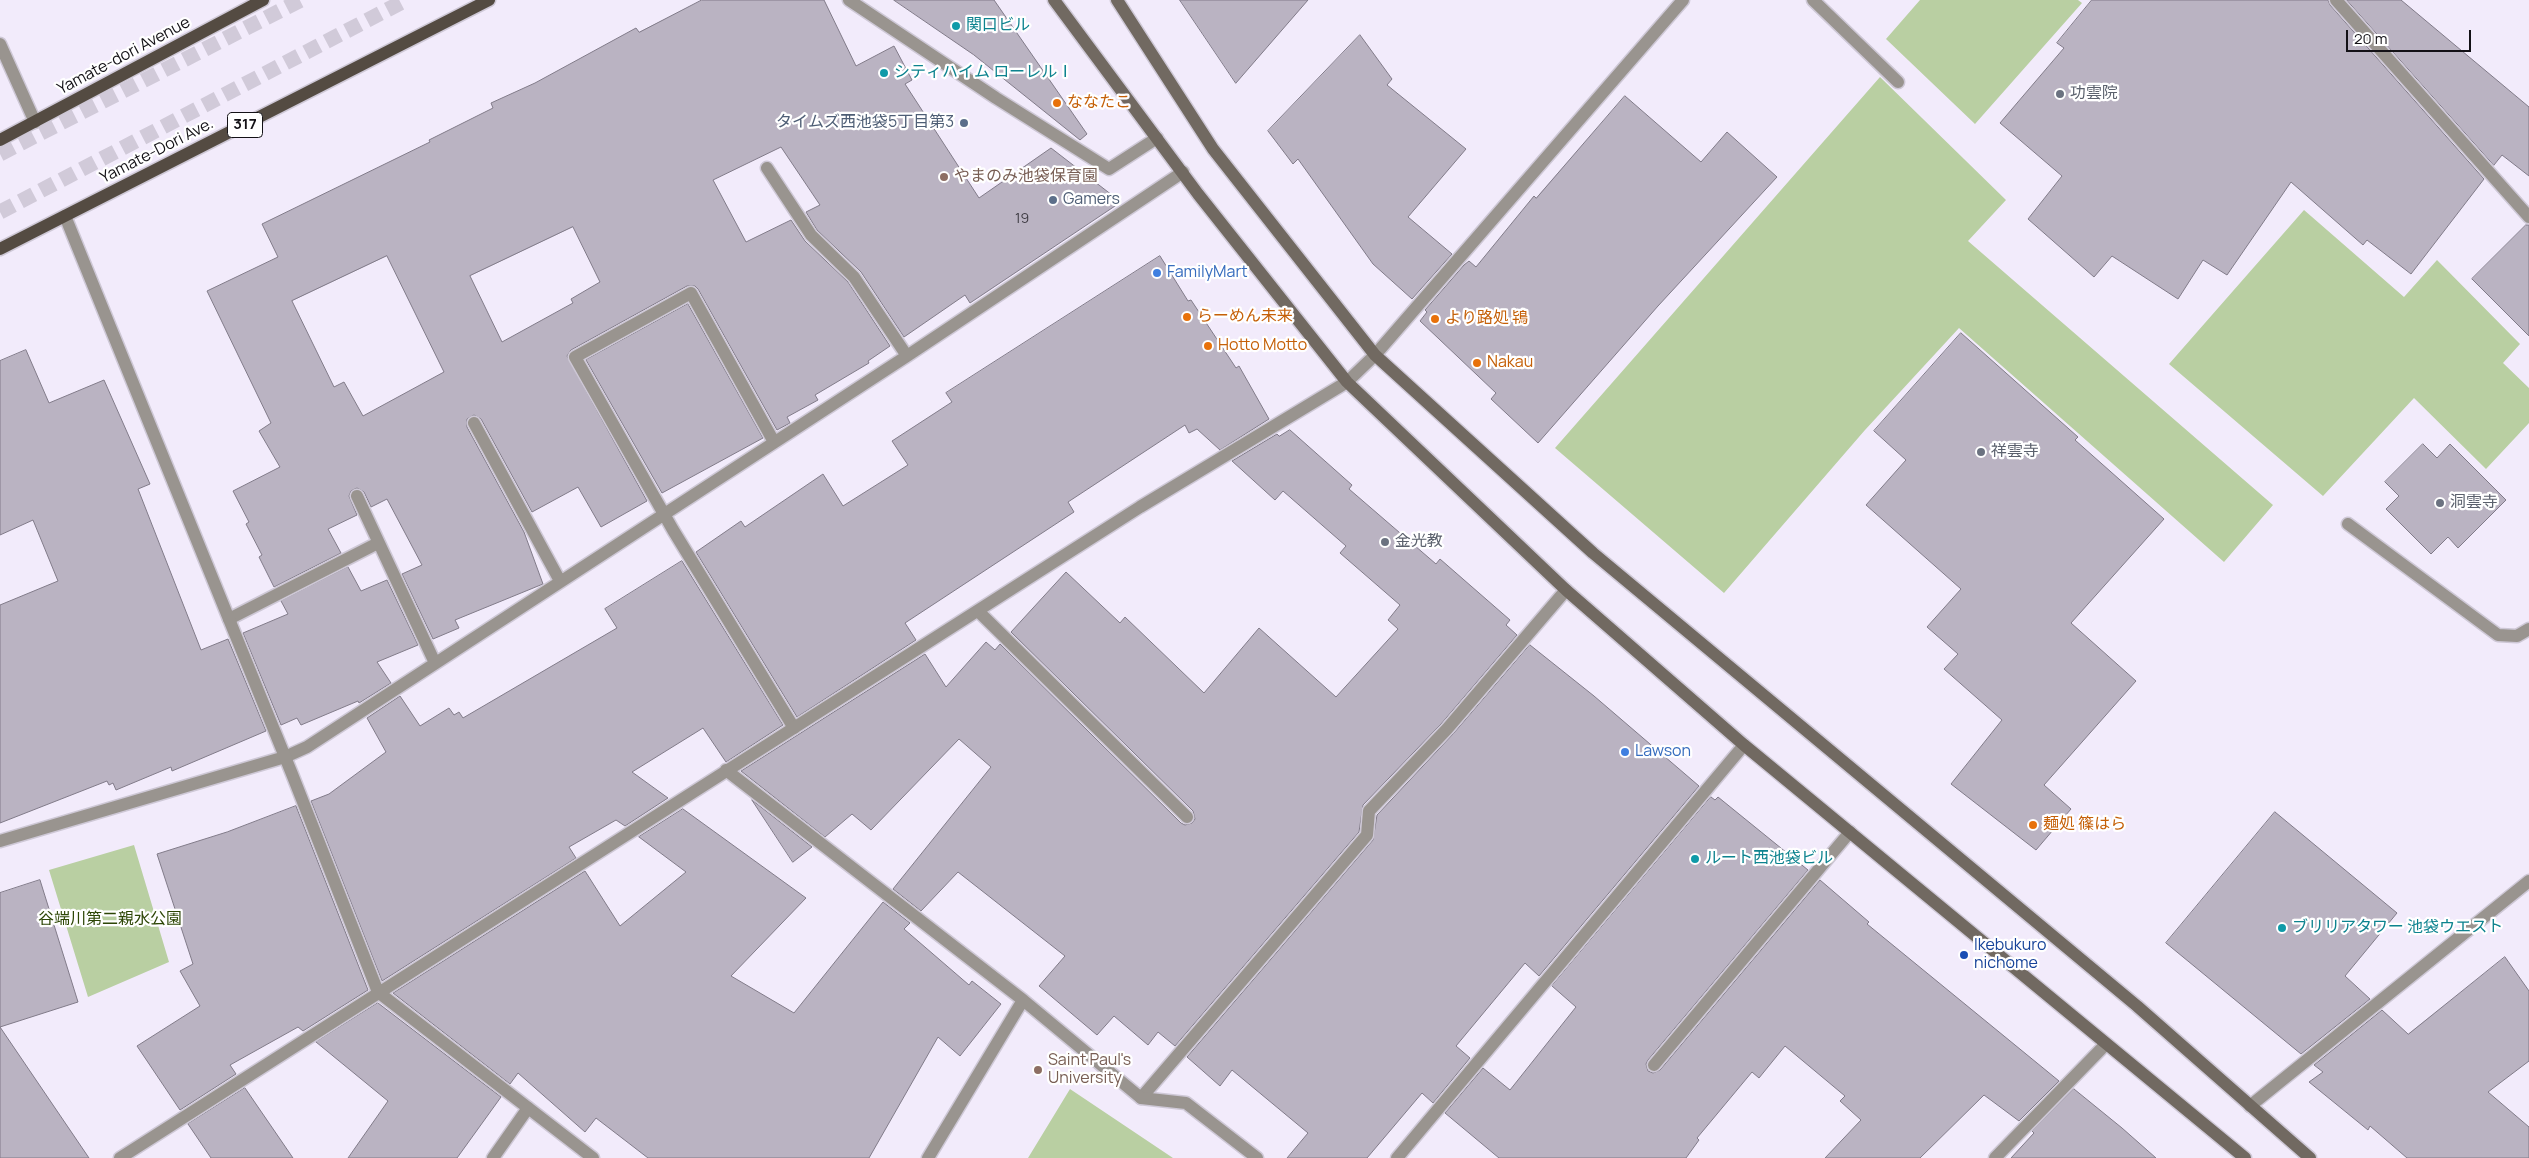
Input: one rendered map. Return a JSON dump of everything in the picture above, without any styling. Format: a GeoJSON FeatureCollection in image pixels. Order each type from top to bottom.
{"type":"FeatureCollection","features":[{"type":"Feature","properties":{"kind":"main road","name":"Yamate-dori Avenue"},"geometry":{"type":"LineString","coordinates":[[0,140],[263,0]]}},
{"type":"Feature","properties":{"kind":"main road","name":"Yamate-Dori Ave."},"geometry":{"type":"LineString","coordinates":[[0,249],[489,0]]}},
{"type":"Feature","properties":{"kind":"street"},"geometry":{"type":"LineString","coordinates":[[849,0],[996,98],[1109,169],[1157,138]]}},
{"type":"Feature","properties":{"kind":"street"},"geometry":{"type":"LineString","coordinates":[[1054,0],[1183,172],[1347,382],[1566,590],[1744,745],[2245,1158]]}},
{"type":"Feature","properties":{"kind":"street"},"geometry":{"type":"LineString","coordinates":[[1117,0],[1213,149],[1375,355],[1593,554],[2137,1006],[2310,1158]]}},
{"type":"Feature","properties":{"kind":"street"},"geometry":{"type":"LineString","coordinates":[[120,1158],[1140,507],[1347,382],[1375,355],[1683,0]]}},
{"type":"Feature","properties":{"kind":"street"},"geometry":{"type":"LineString","coordinates":[[1813,0],[1898,82]]}},
{"type":"Feature","properties":{"kind":"street"},"geometry":{"type":"LineString","coordinates":[[2336,0],[2528,213]]}},
{"type":"Feature","properties":{"kind":"street"},"geometry":{"type":"LineString","coordinates":[[0,44],[35,122]]}},
{"type":"Feature","properties":{"kind":"street"},"geometry":{"type":"LineString","coordinates":[[767,168],[811,235],[854,278],[907,356]]}},
{"type":"Feature","properties":{"kind":"street"},"geometry":{"type":"LineString","coordinates":[[0,841],[285,757],[307,746],[907,356],[1183,172]]}},
{"type":"Feature","properties":{"kind":"street"},"geometry":{"type":"LineString","coordinates":[[65,216],[285,757],[378,992],[593,1158]]}},
{"type":"Feature","properties":{"kind":"street"},"geometry":{"type":"LineString","coordinates":[[774,442],[691,293],[575,357],[664,513],[794,728]]}},
{"type":"Feature","properties":{"kind":"street"},"geometry":{"type":"LineString","coordinates":[[474,423],[560,581]]}},
{"type":"Feature","properties":{"kind":"street"},"geometry":{"type":"LineString","coordinates":[[356,496],[435,663]]}},
{"type":"Feature","properties":{"kind":"street"},"geometry":{"type":"LineString","coordinates":[[2348,524],[2498,635],[2517,636],[2529,630]]}},
{"type":"Feature","properties":{"kind":"street"},"geometry":{"type":"LineString","coordinates":[[229,619],[378,543]]}},
{"type":"Feature","properties":{"kind":"street"},"geometry":{"type":"LineString","coordinates":[[1141,1098],[1367,835],[1369,811],[1447,728],[1566,590]]}},
{"type":"Feature","properties":{"kind":"street"},"geometry":{"type":"LineString","coordinates":[[978,611],[1186,817]]}},
{"type":"Feature","properties":{"kind":"street"},"geometry":{"type":"LineString","coordinates":[[1397,1158],[1744,745]]}},
{"type":"Feature","properties":{"kind":"street"},"geometry":{"type":"LineString","coordinates":[[726,770],[1024,1000],[1141,1098],[1186,1103],[1257,1158]]}},
{"type":"Feature","properties":{"kind":"street"},"geometry":{"type":"LineString","coordinates":[[1654,1065],[1850,832]]}},
{"type":"Feature","properties":{"kind":"street"},"geometry":{"type":"LineString","coordinates":[[2250,1106],[2529,881]]}},
{"type":"Feature","properties":{"kind":"street"},"geometry":{"type":"LineString","coordinates":[[928,1158],[1024,1000]]}},
{"type":"Feature","properties":{"kind":"street"},"geometry":{"type":"LineString","coordinates":[[1995,1158],[2106,1044]]}},
{"type":"Feature","properties":{"kind":"street"},"geometry":{"type":"LineString","coordinates":[[493,1158],[528,1108]]}},
{"type":"Feature","properties":{"kind":"green space"},"geometry":{"type":"Polygon","coordinates":[[[1920,0],[2078,0],[2082,3],[1975,124],[1886,39],[1920,0]]]}},
{"type":"Feature","properties":{"kind":"green space"},"geometry":{"type":"Polygon","coordinates":[[[1880,77],[2006,200],[1968,241],[2273,505],[2224,562],[1959,328],[1865,430],[1724,593],[1555,448],[1880,77]]]}},
{"type":"Feature","properties":{"kind":"green space"},"geometry":{"type":"Polygon","coordinates":[[[2304,210],[2404,297],[2437,260],[2520,344],[2503,363],[2529,388],[2529,423],[2486,469],[2414,398],[2323,496],[2169,364],[2304,210]]]}},
{"type":"Feature","properties":{"kind":"green space","name":"谷端川第二親水公園"},"geometry":{"type":"Polygon","coordinates":[[[134,845],[169,962],[88,997],[49,870],[134,845]]]}},
{"type":"Feature","properties":{"kind":"green space"},"geometry":{"type":"Polygon","coordinates":[[[1070,1089],[1173,1158],[1028,1158],[1070,1089]]]}},
{"type":"Feature","properties":{"kind":"building"},"geometry":{"type":"Polygon","coordinates":[[[702,0],[824,0],[856,66],[894,46],[912,80],[905,84],[979,198],[1051,148],[1121,202],[970,303],[965,295],[904,337],[861,272],[817,230],[806,212],[820,205],[781,147],[713,180],[746,242],[791,220],[805,241],[848,282],[890,346],[868,361],[869,363],[815,395],[818,400],[787,417],[790,423],[777,430],[698,289],[695,286],[687,286],[571,350],[567,356],[647,501],[601,527],[578,487],[532,512],[481,419],[474,415],[467,419],[467,427],[524,532],[543,584],[455,620],[459,628],[433,639],[402,574],[422,565],[387,499],[371,507],[364,492],[357,488],[351,491],[349,496],[357,515],[328,529],[341,553],[274,587],[259,557],[262,555],[246,524],[249,522],[233,491],[280,467],[259,431],[271,423],[207,291],[278,257],[262,224],[430,142],[429,140],[493,108],[491,103],[535,83],[636,28],[639,32],[702,0]],[[573,227],[470,276],[502,342],[573,303],[571,299],[600,282],[573,227]],[[387,256],[292,301],[334,387],[344,382],[363,416],[444,372],[387,256]]]}},
{"type":"Feature","properties":{"kind":"building"},"geometry":{"type":"Polygon","coordinates":[[[894,0],[994,0],[1087,134],[1080,140],[974,55],[894,0]]]}},
{"type":"Feature","properties":{"kind":"building"},"geometry":{"type":"Polygon","coordinates":[[[1180,0],[1308,0],[1236,83],[1180,0]]]}},
{"type":"Feature","properties":{"kind":"building"},"geometry":{"type":"Polygon","coordinates":[[[2092,0],[2328,0],[2330,5],[2484,179],[2411,274],[2367,240],[2363,245],[2291,182],[2227,275],[2203,260],[2178,299],[2112,256],[2094,277],[2028,219],[2062,176],[2000,123],[2064,48],[2057,43],[2092,0]]]}},
{"type":"Feature","properties":{"kind":"building"},"geometry":{"type":"Polygon","coordinates":[[[2347,0],[2401,0],[2529,107],[2529,176],[2502,155],[2494,165],[2347,0]]]}},
{"type":"Feature","properties":{"kind":"building"},"geometry":{"type":"Polygon","coordinates":[[[1360,35],[1392,79],[1387,85],[1466,149],[1408,217],[1452,254],[1412,299],[1373,264],[1298,159],[1293,164],[1268,131],[1360,35]]]}},
{"type":"Feature","properties":{"kind":"building"},"geometry":{"type":"Polygon","coordinates":[[[1625,96],[1701,162],[1727,132],[1777,177],[1658,306],[1538,443],[1491,399],[1496,393],[1420,321],[1427,312],[1425,310],[1464,265],[1469,261],[1476,267],[1534,196],[1536,198],[1625,96]]]}},
{"type":"Feature","properties":{"kind":"building"},"geometry":{"type":"Polygon","coordinates":[[[2526,225],[2529,225],[2529,336],[2472,279],[2526,225]]]}},
{"type":"Feature","properties":{"kind":"building"},"geometry":{"type":"Polygon","coordinates":[[[1160,256],[1188,301],[1191,300],[1236,368],[1239,366],[1269,419],[1220,450],[1197,429],[1189,433],[1185,425],[1068,502],[1074,512],[905,623],[916,640],[797,717],[696,552],[741,521],[745,527],[823,474],[843,506],[908,465],[892,441],[952,402],[946,393],[1160,256]]]}},
{"type":"Feature","properties":{"kind":"building"},"geometry":{"type":"Polygon","coordinates":[[[688,304],[763,438],[662,493],[586,360],[688,304]]]}},
{"type":"Feature","properties":{"kind":"building"},"geometry":{"type":"Polygon","coordinates":[[[1961,333],[2078,437],[2075,440],[2164,519],[2071,623],[2136,681],[2044,785],[2071,809],[2036,850],[1951,784],[2002,720],[1944,669],[1958,654],[1927,627],[1961,589],[1866,505],[1906,460],[1874,431],[1961,333]]]}},
{"type":"Feature","properties":{"kind":"building"},"geometry":{"type":"Polygon","coordinates":[[[26,350],[49,403],[104,380],[150,484],[138,489],[201,650],[228,639],[266,731],[172,771],[171,767],[116,790],[113,783],[109,785],[107,781],[0,823],[0,605],[58,581],[33,520],[0,535],[0,361],[26,350]]]}},
{"type":"Feature","properties":{"kind":"building"},"geometry":{"type":"Polygon","coordinates":[[[1290,430],[1352,485],[1349,489],[1436,564],[1440,559],[1510,620],[1506,625],[1517,635],[1441,724],[1363,805],[1359,832],[1175,1046],[1158,1032],[1148,1045],[1114,1016],[1097,1035],[1039,986],[1065,956],[958,872],[921,911],[893,889],[991,767],[959,739],[871,830],[852,814],[825,837],[741,771],[925,654],[946,687],[986,642],[995,650],[1000,644],[1181,823],[1185,825],[1192,823],[1195,819],[1193,811],[1011,632],[1066,572],[1120,623],[1125,617],[1204,693],[1259,628],[1336,697],[1398,629],[1388,620],[1400,605],[1340,553],[1346,546],[1283,491],[1275,500],[1232,461],[1277,434],[1279,436],[1290,430]]]}},
{"type":"Feature","properties":{"kind":"building"},"geometry":{"type":"Polygon","coordinates":[[[2423,444],[2437,458],[2450,444],[2506,500],[2458,548],[2448,537],[2431,554],[2386,509],[2399,496],[2385,482],[2423,444]]]}},
{"type":"Feature","properties":{"kind":"building"},"geometry":{"type":"Polygon","coordinates":[[[682,561],[783,725],[726,762],[703,728],[632,772],[668,798],[625,826],[616,820],[569,847],[576,858],[382,981],[311,801],[329,794],[386,752],[367,718],[400,696],[420,726],[449,708],[454,715],[459,712],[463,718],[617,628],[605,609],[682,561]]]}},
{"type":"Feature","properties":{"kind":"building"},"geometry":{"type":"Polygon","coordinates":[[[348,567],[361,591],[387,580],[418,645],[377,662],[391,683],[359,703],[358,701],[301,725],[297,718],[281,725],[243,633],[288,614],[281,601],[348,567]]]}},
{"type":"Feature","properties":{"kind":"building"},"geometry":{"type":"Polygon","coordinates":[[[1530,645],[1594,696],[1699,786],[1539,976],[1525,963],[1456,1046],[1470,1058],[1433,1103],[1422,1093],[1367,1158],[1287,1158],[1308,1133],[1232,1070],[1220,1086],[1187,1057],[1373,840],[1377,815],[1453,734],[1530,645]]]}},
{"type":"Feature","properties":{"kind":"building"},"geometry":{"type":"Polygon","coordinates":[[[1711,797],[1715,800],[1718,797],[1808,870],[1648,1060],[1646,1064],[1648,1071],[1653,1073],[1660,1070],[1820,880],[1869,922],[1867,924],[2059,1081],[2019,1121],[1984,1095],[1920,1158],[1825,1158],[1861,1120],[1840,1101],[1845,1096],[1785,1046],[1759,1078],[1752,1072],[1697,1138],[1699,1140],[1686,1158],[1499,1158],[1445,1113],[1483,1068],[1510,1090],[1576,1007],[1552,986],[1711,797]]]}},
{"type":"Feature","properties":{"kind":"building"},"geometry":{"type":"Polygon","coordinates":[[[752,800],[812,847],[793,862],[752,800]]]}},
{"type":"Feature","properties":{"kind":"building"},"geometry":{"type":"Polygon","coordinates":[[[296,806],[368,990],[303,1031],[298,1027],[230,1065],[236,1074],[180,1110],[137,1046],[200,1006],[180,971],[193,964],[157,854],[227,832],[296,806]]]}},
{"type":"Feature","properties":{"kind":"building"},"geometry":{"type":"Polygon","coordinates":[[[683,809],[806,898],[731,976],[794,1013],[883,902],[910,923],[904,929],[969,985],[972,981],[1001,1004],[960,1056],[938,1037],[869,1158],[648,1158],[596,1118],[585,1132],[518,1073],[510,1084],[393,993],[585,871],[620,926],[686,872],[639,837],[683,809]]]}},
{"type":"Feature","properties":{"kind":"building","name":"ブリリアタワー 池袋ウエスト"},"geometry":{"type":"Polygon","coordinates":[[[2275,812],[2397,913],[2345,976],[2370,999],[2301,1054],[2166,943],[2275,812]]]}},
{"type":"Feature","properties":{"kind":"building"},"geometry":{"type":"Polygon","coordinates":[[[40,880],[78,1002],[0,1027],[0,893],[40,880]]]}},
{"type":"Feature","properties":{"kind":"building"},"geometry":{"type":"Polygon","coordinates":[[[2505,957],[2529,991],[2529,1061],[2488,1092],[2529,1127],[2529,1158],[2407,1158],[2370,1126],[2368,1130],[2309,1082],[2323,1072],[2314,1065],[2382,1010],[2408,1034],[2505,957]]]}},
{"type":"Feature","properties":{"kind":"building"},"geometry":{"type":"Polygon","coordinates":[[[378,1003],[501,1097],[457,1158],[348,1158],[388,1101],[316,1042],[378,1003]]]}},
{"type":"Feature","properties":{"kind":"building"},"geometry":{"type":"Polygon","coordinates":[[[0,1027],[89,1158],[0,1158],[0,1027]]]}},
{"type":"Feature","properties":{"kind":"building"},"geometry":{"type":"Polygon","coordinates":[[[245,1088],[293,1158],[211,1158],[188,1124],[245,1088]]]}},
{"type":"Feature","properties":{"kind":"building"},"geometry":{"type":"Polygon","coordinates":[[[2074,1089],[2156,1158],[2011,1158],[2034,1133],[2032,1131],[2074,1089]]]}},
{"type":"Feature","properties":{"kind":"tunnel"},"geometry":{"type":"LineString","coordinates":[[0,154],[301,0]]}},
{"type":"Feature","properties":{"kind":"tunnel"},"geometry":{"type":"LineString","coordinates":[[0,212],[406,0]]}},
{"type":"Feature","properties":{"kind":"place","name":"関口ビル"},"geometry":{"type":"Point","coordinates":[956,26]}},
{"type":"Feature","properties":{"kind":"place","name":"シティハイム ローレルⅠ"},"geometry":{"type":"Point","coordinates":[884,73]}},
{"type":"Feature","properties":{"kind":"place","name":"功雲院"},"geometry":{"type":"Point","coordinates":[2060,94]}},
{"type":"Feature","properties":{"kind":"place","name":"ななたこ"},"geometry":{"type":"Point","coordinates":[1057,103]}},
{"type":"Feature","properties":{"kind":"place","name":"タイムズ西池袋5丁目第3"},"geometry":{"type":"Point","coordinates":[964,123]}},
{"type":"Feature","properties":{"kind":"place","name":"やまのみ池袋保育園"},"geometry":{"type":"Point","coordinates":[944,177]}},
{"type":"Feature","properties":{"kind":"place","name":"Gamers"},"geometry":{"type":"Point","coordinates":[1053,200]}},
{"type":"Feature","properties":{"kind":"place","name":"FamilyMart"},"geometry":{"type":"Point","coordinates":[1157,273]}},
{"type":"Feature","properties":{"kind":"place","name":"らーめん未来"},"geometry":{"type":"Point","coordinates":[1187,317]}},
{"type":"Feature","properties":{"kind":"place","name":"より路処 鴇"},"geometry":{"type":"Point","coordinates":[1435,319]}},
{"type":"Feature","properties":{"kind":"place","name":"Hotto Motto"},"geometry":{"type":"Point","coordinates":[1208,346]}},
{"type":"Feature","properties":{"kind":"place","name":"Nakau"},"geometry":{"type":"Point","coordinates":[1477,363]}},
{"type":"Feature","properties":{"kind":"place","name":"祥雲寺"},"geometry":{"type":"Point","coordinates":[1981,452]}},
{"type":"Feature","properties":{"kind":"place","name":"洞雲寺"},"geometry":{"type":"Point","coordinates":[2440,503]}},
{"type":"Feature","properties":{"kind":"place","name":"金光教"},"geometry":{"type":"Point","coordinates":[1385,542]}},
{"type":"Feature","properties":{"kind":"place","name":"Lawson"},"geometry":{"type":"Point","coordinates":[1625,752]}},
{"type":"Feature","properties":{"kind":"place","name":"麺処 篠はら"},"geometry":{"type":"Point","coordinates":[2033,825]}},
{"type":"Feature","properties":{"kind":"place","name":"ルート西池袋ビル"},"geometry":{"type":"Point","coordinates":[1695,859]}},
{"type":"Feature","properties":{"kind":"place","name":"ブリリアタワー 池袋ウエスト"},"geometry":{"type":"Point","coordinates":[2282,928]}},
{"type":"Feature","properties":{"kind":"place","name":"Ikebukuro nichome"},"geometry":{"type":"Point","coordinates":[1964,955]}},
{"type":"Feature","properties":{"kind":"place","name":"Saint Paul's University"},"geometry":{"type":"Point","coordinates":[1038,1070]}}]}
